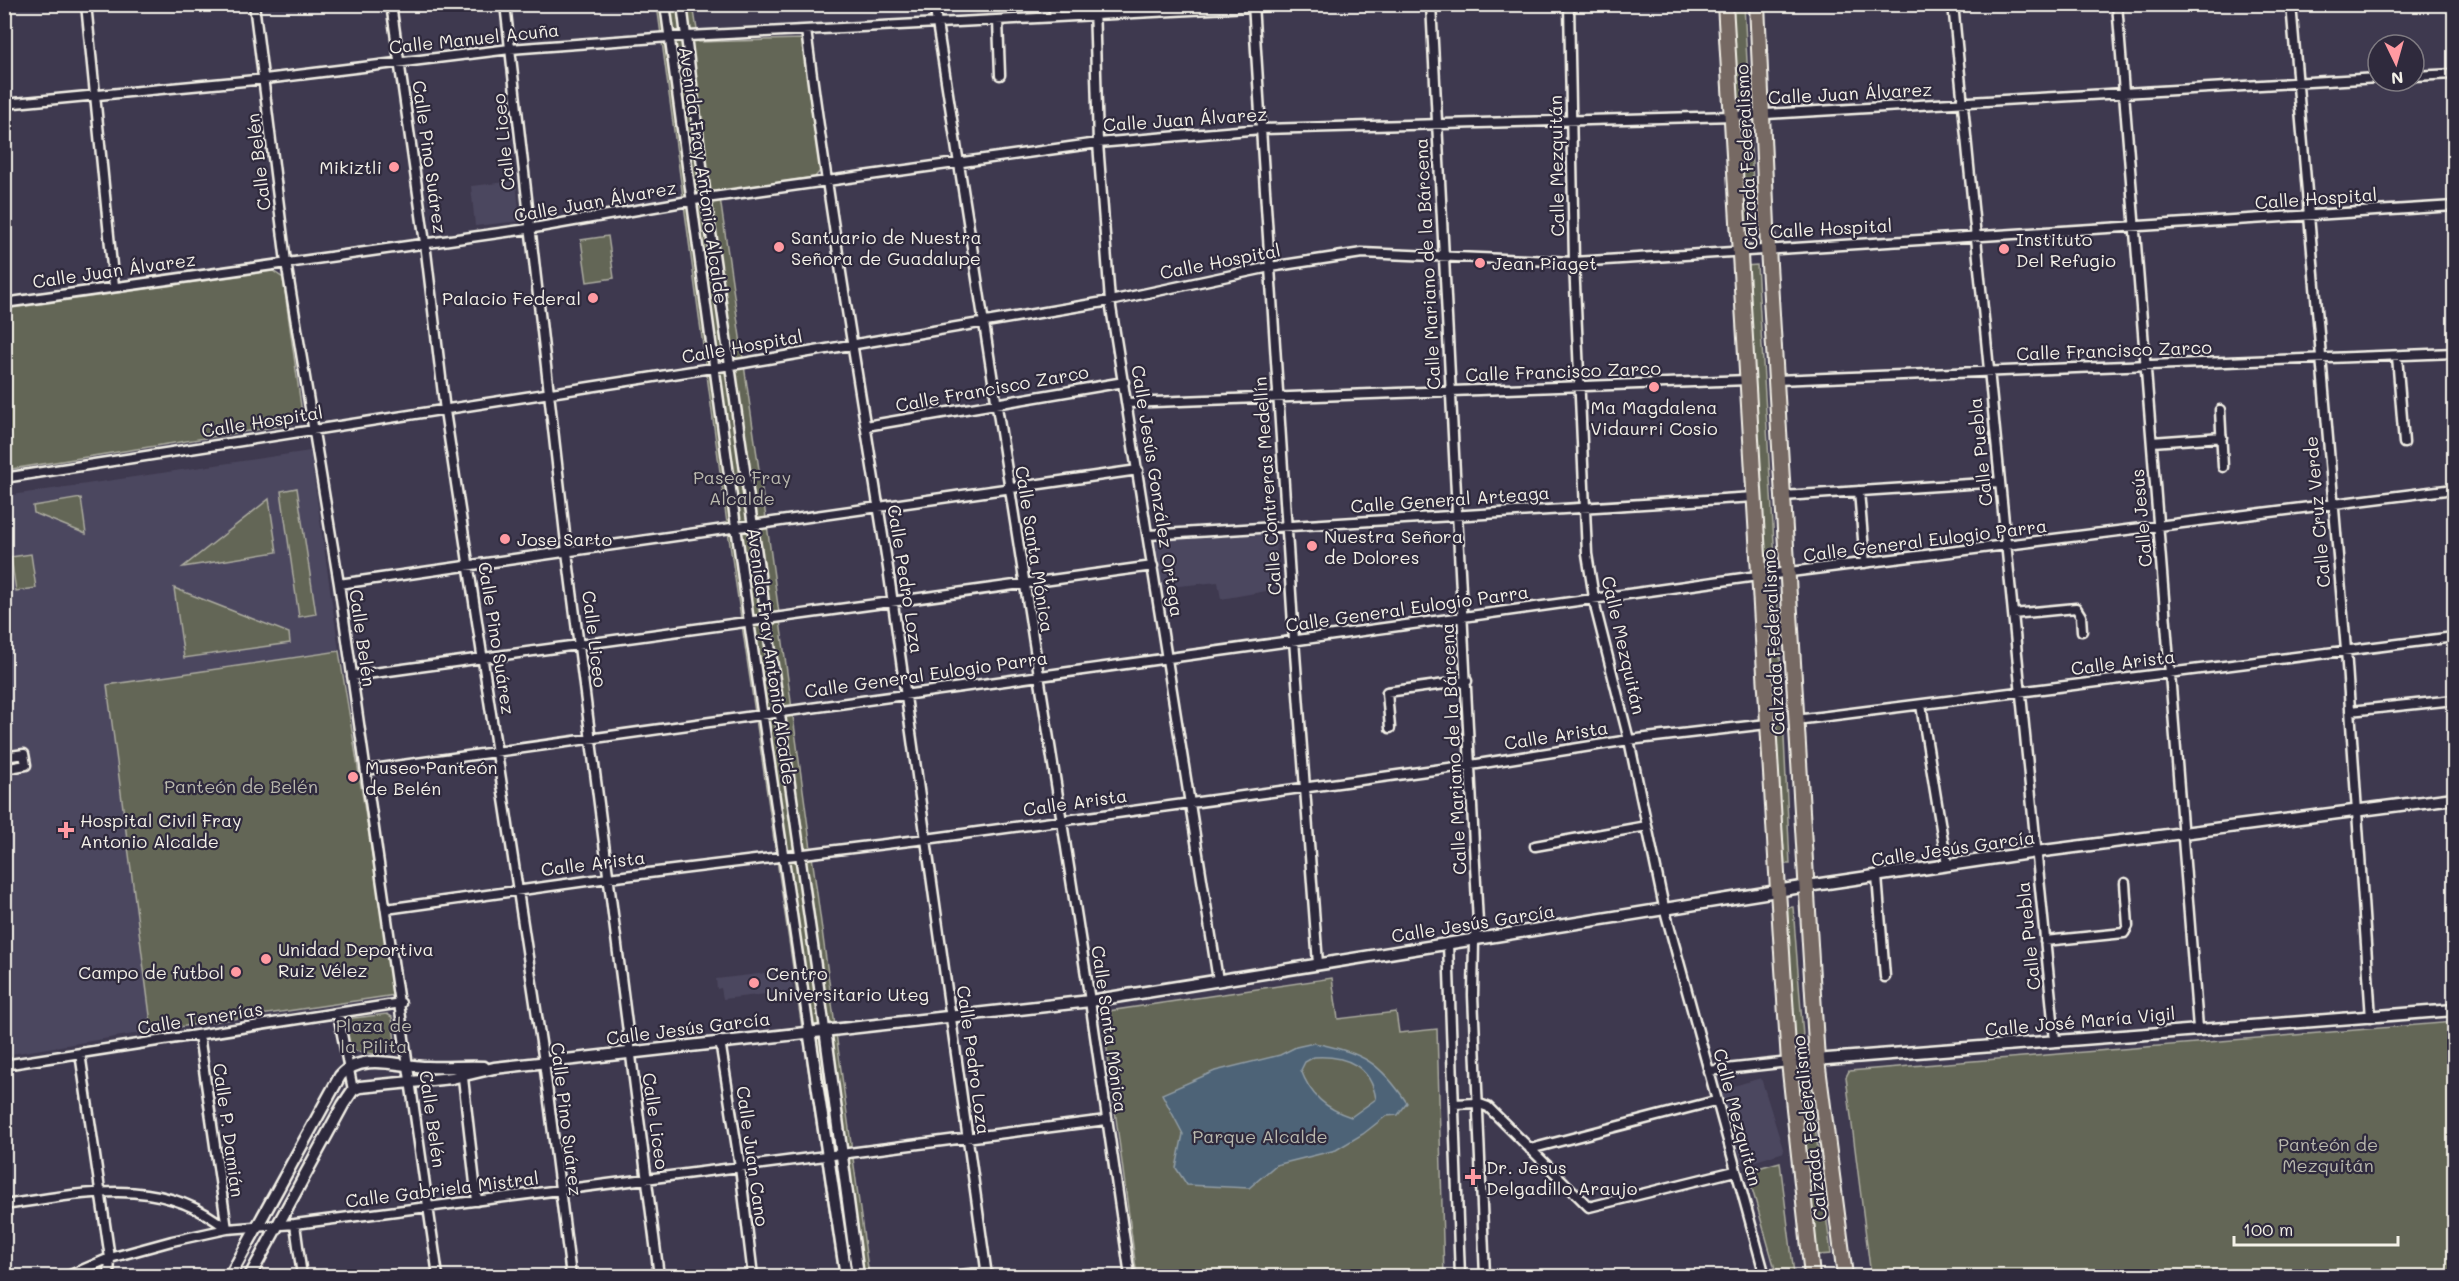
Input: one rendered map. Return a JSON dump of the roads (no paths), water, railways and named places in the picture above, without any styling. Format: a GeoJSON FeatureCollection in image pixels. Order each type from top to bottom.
{"type":"FeatureCollection","features":[{"type":"Feature","properties":{"kind":"main road","name":"Calzada Federalismo"},"geometry":{"type":"LineString","coordinates":[[1725,4],[1741,250],[1757,576],[1778,890],[1790,1062],[1812,1276]]}},
{"type":"Feature","properties":{"kind":"main road","name":"Calzada Federalismo"},"geometry":{"type":"LineString","coordinates":[[1757,4],[1782,496],[1817,1060],[1845,1276]]}},
{"type":"Feature","properties":{"kind":"street"},"geometry":{"type":"LineString","coordinates":[[86,4],[114,286]]}},
{"type":"Feature","properties":{"kind":"street","name":"Calle Belén"},"geometry":{"type":"LineString","coordinates":[[254,4],[286,262],[339,584],[401,1003],[438,1276]]}},
{"type":"Feature","properties":{"kind":"street","name":"Calle Pino Suárez"},"geometry":{"type":"LineString","coordinates":[[391,4],[425,243],[445,411],[544,1062],[558,1191],[571,1276]]}},
{"type":"Feature","properties":{"kind":"street","name":"Calle Liceo"},"geometry":{"type":"LineString","coordinates":[[505,4],[528,230],[629,1052],[659,1276]]}},
{"type":"Feature","properties":{"kind":"street","name":"Avenida Fray Antonio Alcalde"},"geometry":{"type":"LineString","coordinates":[[665,4],[749,622],[846,1276]]}},
{"type":"Feature","properties":{"kind":"street","name":"Avenida Fray Antonio Alcalde"},"geometry":{"type":"LineString","coordinates":[[682,4],[706,198],[825,1029],[858,1276]]}},
{"type":"Feature","properties":{"kind":"street","name":"Calle Santa Mónica"},"geometry":{"type":"LineString","coordinates":[[934,4],[1090,1001],[1130,1276]]}},
{"type":"Feature","properties":{"kind":"street"},"geometry":{"type":"LineString","coordinates":[[1053,4],[1055,17]]}},
{"type":"Feature","properties":{"kind":"street","name":"Calle Jesús González Ortega"},"geometry":{"type":"LineString","coordinates":[[1094,4],[1098,142],[1110,301],[1154,566],[1218,980]]}},
{"type":"Feature","properties":{"kind":"street","name":"Calle Manuel Acuña"},"geometry":{"type":"LineString","coordinates":[[4,104],[265,79],[510,49],[686,36],[1307,4]]}},
{"type":"Feature","properties":{"kind":"street","name":"Calle Mariano de la Bárcena"},"geometry":{"type":"LineString","coordinates":[[1431,4],[1442,258],[1472,765],[1478,922],[1474,940],[1477,1103],[1485,1276]]}},
{"type":"Feature","properties":{"kind":"street","name":"Calle Mezquitán"},"geometry":{"type":"LineString","coordinates":[[1569,4],[1574,262],[1587,554],[1594,599],[1629,740],[1664,907],[1715,1101],[1765,1276]]}},
{"type":"Feature","properties":{"kind":"street","name":"Calle Puebla"},"geometry":{"type":"LineString","coordinates":[[1953,4],[2055,1040]]}},
{"type":"Feature","properties":{"kind":"street","name":"Calle Jesús"},"geometry":{"type":"LineString","coordinates":[[2117,4],[2198,1028]]}},
{"type":"Feature","properties":{"kind":"street","name":"Calle Cruz Verde"},"geometry":{"type":"LineString","coordinates":[[2291,4],[2346,651],[2371,1018]]}},
{"type":"Feature","properties":{"kind":"street","name":"Calle Contreras Medellín"},"geometry":{"type":"LineString","coordinates":[[1253,6],[1294,640],[1318,964]]}},
{"type":"Feature","properties":{"kind":"street"},"geometry":{"type":"LineString","coordinates":[[998,20],[1000,75]]}},
{"type":"Feature","properties":{"kind":"street","name":"Calle Pedro Loza"},"geometry":{"type":"LineString","coordinates":[[806,30],[825,181],[854,344],[893,602],[987,1274]]}},
{"type":"Feature","properties":{"kind":"street"},"geometry":{"type":"LineString","coordinates":[[2426,75],[2454,74]]}},
{"type":"Feature","properties":{"kind":"street","name":"Calle Juan Álvarez"},"geometry":{"type":"LineString","coordinates":[[4,303],[528,230],[706,198],[1098,142],[1261,129],[1733,116],[2366,79]]}},
{"type":"Feature","properties":{"kind":"street","name":"Calle Hospital"},"geometry":{"type":"LineString","coordinates":[[4,478],[548,395],[1110,301],[1270,267],[1377,252],[1442,258],[1574,262],[2454,206]]}},
{"type":"Feature","properties":{"kind":"street","name":"Calle Francisco Zarco"},"geometry":{"type":"LineString","coordinates":[[1776,380],[2454,353]]}},
{"type":"Feature","properties":{"kind":"street"},"geometry":{"type":"LineString","coordinates":[[2397,356],[2404,444]]}},
{"type":"Feature","properties":{"kind":"street","name":"Calle Francisco Zarco"},"geometry":{"type":"LineString","coordinates":[[1127,403],[1748,380]]}},
{"type":"Feature","properties":{"kind":"street","name":"Calle Francisco Zarco"},"geometry":{"type":"LineString","coordinates":[[866,426],[1124,382]]}},
{"type":"Feature","properties":{"kind":"street"},"geometry":{"type":"LineString","coordinates":[[2220,410],[2223,467]]}},
{"type":"Feature","properties":{"kind":"street"},"geometry":{"type":"LineString","coordinates":[[2151,442],[2222,437]]}},
{"type":"Feature","properties":{"kind":"street"},"geometry":{"type":"LineString","coordinates":[[339,584],[1138,470]]}},
{"type":"Feature","properties":{"kind":"street"},"geometry":{"type":"LineString","coordinates":[[1782,496],[2000,482]]}},
{"type":"Feature","properties":{"kind":"street","name":"Calle General Eulogio Parra"},"geometry":{"type":"LineString","coordinates":[[366,770],[1757,576],[2454,489]]}},
{"type":"Feature","properties":{"kind":"street"},"geometry":{"type":"LineString","coordinates":[[1859,491],[1865,563]]}},
{"type":"Feature","properties":{"kind":"street","name":"Calle General Arteaga"},"geometry":{"type":"LineString","coordinates":[[1149,535],[1754,497]]}},
{"type":"Feature","properties":{"kind":"street"},"geometry":{"type":"LineString","coordinates":[[352,676],[1154,566]]}},
{"type":"Feature","properties":{"kind":"street"},"geometry":{"type":"LineString","coordinates":[[2013,614],[2076,609],[2081,616],[2082,630]]}},
{"type":"Feature","properties":{"kind":"street","name":"Calle Arista"},"geometry":{"type":"LineString","coordinates":[[1796,720],[2454,637]]}},
{"type":"Feature","properties":{"kind":"street"},"geometry":{"type":"LineString","coordinates":[[1390,728],[1387,692],[1467,681]]}},
{"type":"Feature","properties":{"kind":"street"},"geometry":{"type":"LineString","coordinates":[[2350,711],[2454,700]]}},
{"type":"Feature","properties":{"kind":"street"},"geometry":{"type":"LineString","coordinates":[[1921,705],[1947,866]]}},
{"type":"Feature","properties":{"kind":"street","name":"Calle Arista"},"geometry":{"type":"LineString","coordinates":[[386,909],[518,889],[926,839],[1305,788],[1629,740],[1767,724]]}},
{"type":"Feature","properties":{"kind":"street"},"geometry":{"type":"LineString","coordinates":[[4,757],[24,754],[26,765],[4,769]]}},
{"type":"Feature","properties":{"kind":"street","name":"Calle Jesús García"},"geometry":{"type":"LineString","coordinates":[[353,1090],[462,1071],[809,1030],[1090,1001],[1778,890],[2036,852],[2454,798]]}},
{"type":"Feature","properties":{"kind":"street"},"geometry":{"type":"LineString","coordinates":[[1535,846],[1647,826]]}},
{"type":"Feature","properties":{"kind":"street"},"geometry":{"type":"LineString","coordinates":[[1877,876],[1885,977]]}},
{"type":"Feature","properties":{"kind":"street"},"geometry":{"type":"LineString","coordinates":[[2045,942],[2124,933],[2128,926],[2125,884]]}},
{"type":"Feature","properties":{"kind":"street"},"geometry":{"type":"LineString","coordinates":[[1449,944],[1460,1276]]}},
{"type":"Feature","properties":{"kind":"street","name":"Calle Tenerías"},"geometry":{"type":"LineString","coordinates":[[4,1065],[401,1003]]}},
{"type":"Feature","properties":{"kind":"street","name":"Calle José María Vigil"},"geometry":{"type":"LineString","coordinates":[[1708,1071],[2198,1028],[2371,1018],[2454,1010]]}},
{"type":"Feature","properties":{"kind":"street"},"geometry":{"type":"LineString","coordinates":[[250,1276],[353,1090],[338,1014]]}},
{"type":"Feature","properties":{"kind":"street","name":"Calle P. Damián"},"geometry":{"type":"LineString","coordinates":[[199,1035],[227,1229]]}},
{"type":"Feature","properties":{"kind":"street","name":"Calle Juan Cano"},"geometry":{"type":"LineString","coordinates":[[720,1041],[740,1167],[753,1276]]}},
{"type":"Feature","properties":{"kind":"street"},"geometry":{"type":"LineString","coordinates":[[80,1053],[110,1258],[109,1276]]}},
{"type":"Feature","properties":{"kind":"street","name":"Calle Jesús García"},"geometry":{"type":"LineString","coordinates":[[349,1067],[369,1062],[462,1071]]}},
{"type":"Feature","properties":{"kind":"street"},"geometry":{"type":"LineString","coordinates":[[230,1276],[340,1076],[349,1067]]}},
{"type":"Feature","properties":{"kind":"street"},"geometry":{"type":"LineString","coordinates":[[462,1071],[477,1201]]}},
{"type":"Feature","properties":{"kind":"street"},"geometry":{"type":"LineString","coordinates":[[1530,1149],[1715,1101]]}},
{"type":"Feature","properties":{"kind":"street"},"geometry":{"type":"LineString","coordinates":[[1454,1104],[1477,1103],[1488,1107],[1586,1205],[1592,1208],[1735,1171]]}},
{"type":"Feature","properties":{"kind":"street","name":"Calle Gabriela Mistral"},"geometry":{"type":"LineString","coordinates":[[68,1276],[110,1258],[227,1229],[278,1227],[1106,1120]]}},
{"type":"Feature","properties":{"kind":"street"},"geometry":{"type":"LineString","coordinates":[[4,1205],[100,1192],[142,1192],[172,1198],[203,1210],[227,1229]]}},
{"type":"Feature","properties":{"kind":"street"},"geometry":{"type":"LineString","coordinates":[[295,1224],[302,1276]]}},
{"type":"Feature","properties":{"kind":"street"},"geometry":{"type":"LineString","coordinates":[[951,1276],[987,1274]]}},
{"type":"Feature","properties":{"kind":"water"},"geometry":{"type":"Polygon","coordinates":[[[1314,1043],[1357,1055],[1378,1068],[1407,1103],[1398,1115],[1386,1116],[1363,1134],[1336,1150],[1276,1165],[1249,1188],[1187,1185],[1176,1168],[1183,1134],[1162,1094],[1215,1071],[1280,1055],[1296,1047],[1314,1043]],[[1314,1057],[1305,1062],[1301,1070],[1309,1087],[1320,1100],[1334,1110],[1351,1117],[1376,1099],[1369,1078],[1363,1071],[1346,1061],[1314,1057]]]}},
{"type":"Feature","properties":{"kind":"place","name":"Mikiztli"},"geometry":{"type":"Point","coordinates":[394,167]}},
{"type":"Feature","properties":{"kind":"place","name":"Santuario de Nuestra Señora de Guadalupe"},"geometry":{"type":"Point","coordinates":[779,247]}},
{"type":"Feature","properties":{"kind":"place","name":"Instituto Del Refugio"},"geometry":{"type":"Point","coordinates":[2004,249]}},
{"type":"Feature","properties":{"kind":"place","name":"Jean Piaget"},"geometry":{"type":"Point","coordinates":[1480,263]}},
{"type":"Feature","properties":{"kind":"place","name":"Palacio Federal"},"geometry":{"type":"Point","coordinates":[593,298]}},
{"type":"Feature","properties":{"kind":"place","name":"Ma Magdalena Vidaurri Cosio"},"geometry":{"type":"Point","coordinates":[1654,387]}},
{"type":"Feature","properties":{"kind":"place","name":"Jose Sarto"},"geometry":{"type":"Point","coordinates":[505,539]}},
{"type":"Feature","properties":{"kind":"place","name":"Nuestra Señora de Dolores"},"geometry":{"type":"Point","coordinates":[1312,546]}},
{"type":"Feature","properties":{"kind":"place","name":"Museo Panteón de Belén"},"geometry":{"type":"Point","coordinates":[353,777]}},
{"type":"Feature","properties":{"kind":"place","name":"Hospital Civil Fray Antonio Alcalde"},"geometry":{"type":"Point","coordinates":[66,830]}},
{"type":"Feature","properties":{"kind":"place","name":"Unidad Deportiva Ruiz Vélez"},"geometry":{"type":"Point","coordinates":[266,959]}},
{"type":"Feature","properties":{"kind":"place","name":"Campo de futbol"},"geometry":{"type":"Point","coordinates":[236,972]}},
{"type":"Feature","properties":{"kind":"place","name":"Centro Universitario Uteg"},"geometry":{"type":"Point","coordinates":[754,983]}},
{"type":"Feature","properties":{"kind":"place","name":"Dr. Jesus Delgadillo Araujo"},"geometry":{"type":"Point","coordinates":[1473,1177]}},
{"type":"Feature","properties":{"kind":"park label","name":"Paseo Fray Alcalde"},"geometry":{"type":"Point","coordinates":[742,487]}},
{"type":"Feature","properties":{"kind":"park label","name":"Panteón de Belén"},"geometry":{"type":"Point","coordinates":[241,786]}},
{"type":"Feature","properties":{"kind":"park label","name":"Plaza de la Pilita"},"geometry":{"type":"Point","coordinates":[374,1035]}},
{"type":"Feature","properties":{"kind":"park label","name":"Parque Alcalde"},"geometry":{"type":"Point","coordinates":[1260,1136]}},
{"type":"Feature","properties":{"kind":"park label","name":"Panteón de Mezquitán"},"geometry":{"type":"Point","coordinates":[2328,1154]}}]}
